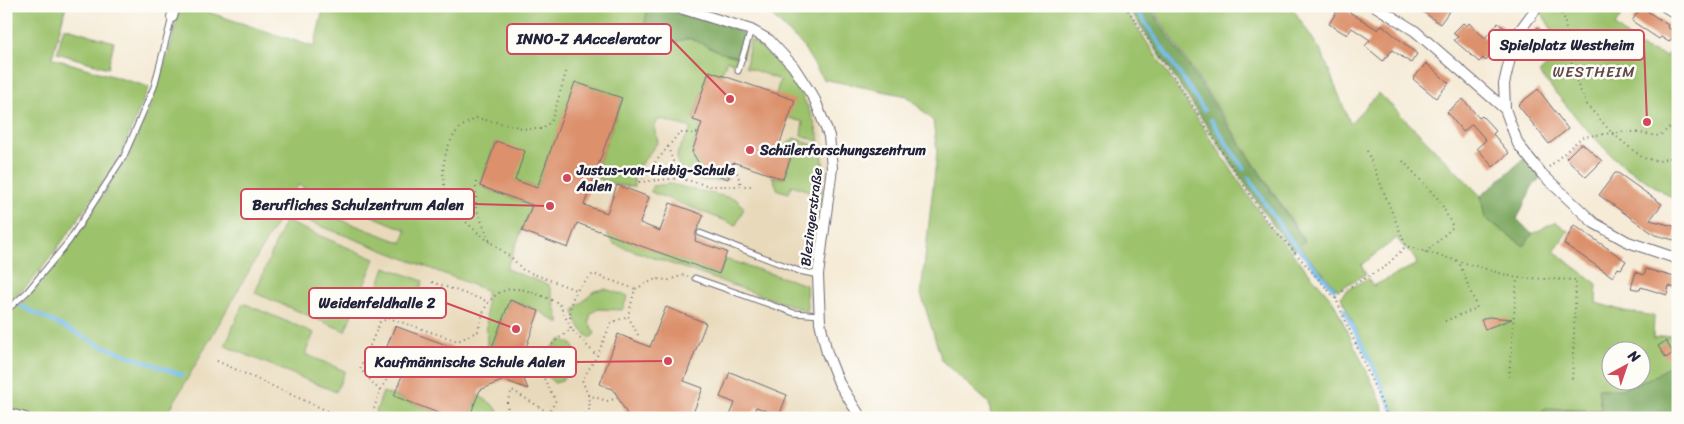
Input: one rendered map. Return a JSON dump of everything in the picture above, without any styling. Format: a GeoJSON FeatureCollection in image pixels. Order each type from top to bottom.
{"type":"FeatureCollection","features":[{"type":"Feature","properties":{"kind":"street"},"geometry":{"type":"LineString","coordinates":[[172,17],[175,6]]}},
{"type":"Feature","properties":{"kind":"street","name":"Blezingerstraße"},"geometry":{"type":"LineString","coordinates":[[674,6],[751,30],[769,40],[793,66],[815,100],[829,136],[832,168],[818,275],[820,315],[827,352],[839,383],[861,418]]}},
{"type":"Feature","properties":{"kind":"street"},"geometry":{"type":"LineString","coordinates":[[1376,6],[1415,31],[1505,109]]}},
{"type":"Feature","properties":{"kind":"street"},"geometry":{"type":"LineString","coordinates":[[1538,6],[1514,37],[1504,84],[1505,109],[1518,144],[1542,174],[1594,223],[1628,242],[1678,259]]}},
{"type":"Feature","properties":{"kind":"street"},"geometry":{"type":"LineString","coordinates":[[1664,6],[1678,15]]}},
{"type":"Feature","properties":{"kind":"street"},"geometry":{"type":"LineString","coordinates":[[11,415],[25,418]]}},
{"type":"Feature","properties":{"kind":"lane"},"geometry":{"type":"LineString","coordinates":[[6,311],[27,292],[69,241],[124,156],[154,87],[172,17]]}},
{"type":"Feature","properties":{"kind":"lane"},"geometry":{"type":"LineString","coordinates":[[738,70],[751,30]]}},
{"type":"Feature","properties":{"kind":"lane"},"geometry":{"type":"LineString","coordinates":[[700,233],[798,271],[818,275]]}},
{"type":"Feature","properties":{"kind":"lane"},"geometry":{"type":"LineString","coordinates":[[696,278],[794,314],[820,315]]}},
{"type":"Feature","properties":{"kind":"path"},"geometry":{"type":"LineString","coordinates":[[1125,6],[1172,74],[1267,221],[1336,299],[1388,418]]}},
{"type":"Feature","properties":{"kind":"path"},"geometry":{"type":"LineString","coordinates":[[1555,6],[1564,17],[1574,77],[1587,105],[1613,134],[1642,158],[1659,161],[1678,155]]}},
{"type":"Feature","properties":{"kind":"path"},"geometry":{"type":"LineString","coordinates":[[567,69],[552,120],[543,129],[527,129],[477,118],[458,129],[446,148],[443,176],[450,203],[470,226],[512,258],[523,270],[576,290]]}},
{"type":"Feature","properties":{"kind":"path"},"geometry":{"type":"LineString","coordinates":[[1678,75],[1676,77],[1678,110]]}},
{"type":"Feature","properties":{"kind":"path"},"geometry":{"type":"LineString","coordinates":[[1542,174],[1582,138],[1613,134],[1626,130],[1659,136],[1678,122],[1678,113]]}},
{"type":"Feature","properties":{"kind":"path"},"geometry":{"type":"LineString","coordinates":[[698,133],[679,133],[639,182],[680,178],[710,186],[751,186]]}},
{"type":"Feature","properties":{"kind":"path"},"geometry":{"type":"LineString","coordinates":[[668,147],[680,178]]}},
{"type":"Feature","properties":{"kind":"path"},"geometry":{"type":"LineString","coordinates":[[1367,151],[1406,246],[1517,278],[1576,280],[1572,382]]}},
{"type":"Feature","properties":{"kind":"path"},"geometry":{"type":"LineString","coordinates":[[1403,161],[1440,200],[1453,227],[1425,253]]}},
{"type":"Feature","properties":{"kind":"path"},"geometry":{"type":"LineString","coordinates":[[734,162],[741,185]]}},
{"type":"Feature","properties":{"kind":"path"},"geometry":{"type":"LineString","coordinates":[[476,182],[476,208],[490,242]]}},
{"type":"Feature","properties":{"kind":"path"},"geometry":{"type":"LineString","coordinates":[[1336,299],[1341,292],[1385,267],[1406,246]]}},
{"type":"Feature","properties":{"kind":"path"},"geometry":{"type":"LineString","coordinates":[[1445,321],[1477,308],[1459,262]]}},
{"type":"Feature","properties":{"kind":"path"},"geometry":{"type":"LineString","coordinates":[[571,329],[568,306],[576,290],[593,274],[635,289],[656,280],[669,280],[684,275],[696,278]]}},
{"type":"Feature","properties":{"kind":"path"},"geometry":{"type":"LineString","coordinates":[[1509,377],[1517,278]]}},
{"type":"Feature","properties":{"kind":"path"},"geometry":{"type":"LineString","coordinates":[[432,282],[489,302]]}},
{"type":"Feature","properties":{"kind":"path"},"geometry":{"type":"LineString","coordinates":[[380,391],[360,369],[380,322],[389,318],[458,341],[478,331],[489,302],[506,288],[517,287],[559,303],[571,329],[597,356]]}},
{"type":"Feature","properties":{"kind":"path"},"geometry":{"type":"LineString","coordinates":[[635,289],[628,316],[638,335]]}},
{"type":"Feature","properties":{"kind":"path"},"geometry":{"type":"LineString","coordinates":[[583,418],[590,408],[588,395],[582,380],[597,356],[611,323],[628,316]]}},
{"type":"Feature","properties":{"kind":"path"},"geometry":{"type":"LineString","coordinates":[[542,418],[550,413],[556,400],[541,377],[540,361],[551,344],[571,329]]}},
{"type":"Feature","properties":{"kind":"path"},"geometry":{"type":"LineString","coordinates":[[217,362],[343,418]]}},
{"type":"Feature","properties":{"kind":"path"},"geometry":{"type":"LineString","coordinates":[[371,418],[380,391],[393,369]]}},
{"type":"Feature","properties":{"kind":"path"},"geometry":{"type":"LineString","coordinates":[[508,418],[507,402],[512,390],[550,413],[554,418]]}},
{"type":"Feature","properties":{"kind":"path"},"geometry":{"type":"LineString","coordinates":[[588,395],[607,401],[618,398]]}},
{"type":"Feature","properties":{"kind":"shaded area"},"geometry":{"type":"Polygon","coordinates":[[[648,6],[641,47],[655,47],[690,38],[748,37],[769,40],[815,100],[832,168],[819,264],[827,353],[861,418],[166,418],[298,185],[407,230],[452,85],[648,6]]]}},
{"type":"Feature","properties":{"kind":"green space"},"geometry":{"type":"Polygon","coordinates":[[[6,6],[66,6],[52,58],[149,87],[121,154],[73,227],[35,278],[6,306],[6,6]]]}},
{"type":"Feature","properties":{"kind":"green space"},"geometry":{"type":"Polygon","coordinates":[[[180,6],[209,6],[208,12],[314,47],[324,6],[648,6],[641,47],[683,39],[693,39],[737,57],[735,64],[727,60],[721,75],[709,71],[693,119],[702,123],[692,152],[703,170],[728,179],[712,181],[695,179],[682,171],[678,165],[677,153],[691,128],[659,119],[654,127],[658,142],[634,173],[634,187],[617,185],[594,177],[622,99],[576,82],[537,188],[515,180],[496,141],[480,186],[532,205],[506,269],[549,285],[560,324],[539,311],[510,300],[487,360],[486,290],[292,215],[297,203],[402,243],[406,230],[298,185],[165,418],[25,418],[6,413],[6,314],[24,301],[72,243],[128,157],[149,109],[172,41],[180,6]]]}},
{"type":"Feature","properties":{"kind":"green space"},"geometry":{"type":"Polygon","coordinates":[[[648,6],[729,25],[748,37],[742,58],[722,53],[690,38],[655,47],[641,47],[648,6]]]}},
{"type":"Feature","properties":{"kind":"green space"},"geometry":{"type":"Polygon","coordinates":[[[777,6],[1123,6],[1266,222],[1333,301],[1382,403],[1384,418],[991,418],[989,403],[942,361],[921,294],[937,152],[933,121],[907,96],[823,79],[802,45],[772,16],[777,6]]]}},
{"type":"Feature","properties":{"kind":"green space"},"geometry":{"type":"Polygon","coordinates":[[[1127,6],[1149,6],[1304,241],[1293,251],[1269,220],[1127,6]]]}},
{"type":"Feature","properties":{"kind":"green space"},"geometry":{"type":"Polygon","coordinates":[[[1151,6],[1291,6],[1322,53],[1350,123],[1379,93],[1481,196],[1485,218],[1524,246],[1532,234],[1556,222],[1568,231],[1554,251],[1597,284],[1596,303],[1624,311],[1654,316],[1653,338],[1678,334],[1678,360],[1652,377],[1652,342],[1602,342],[1602,389],[1598,389],[1601,410],[1546,408],[1534,418],[1398,418],[1341,297],[1345,291],[1368,278],[1373,286],[1417,264],[1416,260],[1397,238],[1361,265],[1366,274],[1338,290],[1300,247],[1305,241],[1151,6]]]}},
{"type":"Feature","properties":{"kind":"green space"},"geometry":{"type":"Polygon","coordinates":[[[1546,6],[1627,6],[1615,26],[1642,48],[1666,56],[1678,42],[1678,202],[1618,162],[1585,128],[1539,73],[1564,50],[1541,12],[1546,6]]]}},
{"type":"Feature","properties":{"kind":"green space"},"geometry":{"type":"Polygon","coordinates":[[[64,27],[114,42],[108,68],[57,53],[64,27]]]}},
{"type":"Feature","properties":{"kind":"green space"},"geometry":{"type":"Polygon","coordinates":[[[750,40],[775,60],[795,84],[810,111],[820,142],[801,135],[803,122],[789,118],[776,94],[780,80],[746,67],[750,40]]]}},
{"type":"Feature","properties":{"kind":"green space"},"geometry":{"type":"Polygon","coordinates":[[[794,138],[822,148],[824,172],[820,203],[809,200],[812,192],[792,185],[789,193],[778,190],[772,176],[783,179],[791,157],[777,152],[794,138]]]}},
{"type":"Feature","properties":{"kind":"green space"},"geometry":{"type":"Polygon","coordinates":[[[1527,156],[1540,178],[1532,187],[1517,219],[1532,234],[1524,246],[1485,218],[1481,196],[1527,156]]]}},
{"type":"Feature","properties":{"kind":"green space"},"geometry":{"type":"Polygon","coordinates":[[[670,184],[736,199],[744,208],[736,225],[651,192],[652,186],[670,184]]]}},
{"type":"Feature","properties":{"kind":"green space"},"geometry":{"type":"Polygon","coordinates":[[[285,221],[375,259],[345,331],[255,293],[285,221]]]}},
{"type":"Feature","properties":{"kind":"green space"},"geometry":{"type":"Polygon","coordinates":[[[606,233],[719,274],[725,259],[806,285],[807,311],[614,244],[606,233]]]}},
{"type":"Feature","properties":{"kind":"green space"},"geometry":{"type":"Polygon","coordinates":[[[385,267],[423,281],[415,303],[377,290],[385,267]]]}},
{"type":"Feature","properties":{"kind":"green space"},"geometry":{"type":"Polygon","coordinates":[[[605,289],[628,296],[622,310],[598,309],[591,313],[589,322],[595,334],[590,338],[579,326],[574,310],[594,291],[605,289]]]}},
{"type":"Feature","properties":{"kind":"green space"},"geometry":{"type":"Polygon","coordinates":[[[243,303],[314,333],[305,354],[345,371],[336,392],[225,346],[243,303]]]}},
{"type":"Feature","properties":{"kind":"green space"},"geometry":{"type":"Polygon","coordinates":[[[562,339],[573,345],[578,364],[566,371],[561,381],[554,383],[547,376],[543,363],[552,347],[562,339]]]}},
{"type":"Feature","properties":{"kind":"green space"},"geometry":{"type":"Polygon","coordinates":[[[1678,360],[1678,418],[1534,418],[1546,408],[1601,410],[1598,389],[1602,389],[1602,392],[1652,392],[1653,377],[1678,360]]]}},
{"type":"Feature","properties":{"kind":"green space"},"geometry":{"type":"Polygon","coordinates":[[[383,392],[451,418],[375,418],[383,392]]]}},
{"type":"Feature","properties":{"kind":"green space"},"geometry":{"type":"Polygon","coordinates":[[[478,395],[495,407],[500,418],[469,418],[478,395]]]}},
{"type":"Feature","properties":{"kind":"building"},"geometry":{"type":"Polygon","coordinates":[[[1340,6],[1378,30],[1382,25],[1417,54],[1411,63],[1392,50],[1383,61],[1365,46],[1370,40],[1352,28],[1347,35],[1329,24],[1340,6]]]}},
{"type":"Feature","properties":{"kind":"building"},"geometry":{"type":"Polygon","coordinates":[[[1415,6],[1453,6],[1440,24],[1415,6]]]}},
{"type":"Feature","properties":{"kind":"building"},"geometry":{"type":"Polygon","coordinates":[[[1641,7],[1668,25],[1667,27],[1676,33],[1669,42],[1661,37],[1659,39],[1632,21],[1641,7]]]}},
{"type":"Feature","properties":{"kind":"building"},"geometry":{"type":"Polygon","coordinates":[[[1463,23],[1467,26],[1469,23],[1485,38],[1498,23],[1508,31],[1505,40],[1486,61],[1483,58],[1479,62],[1454,40],[1458,37],[1453,33],[1463,23]]]}},
{"type":"Feature","properties":{"kind":"building"},"geometry":{"type":"Polygon","coordinates":[[[1538,27],[1553,44],[1539,57],[1523,40],[1538,27]]]}},
{"type":"Feature","properties":{"kind":"building"},"geometry":{"type":"Polygon","coordinates":[[[1426,63],[1449,83],[1436,98],[1413,79],[1426,63]]]}},
{"type":"Feature","properties":{"kind":"building"},"geometry":{"type":"Polygon","coordinates":[[[709,71],[795,100],[777,152],[791,157],[783,179],[733,162],[728,179],[703,170],[692,152],[702,123],[693,120],[709,71]]]}},
{"type":"Feature","properties":{"kind":"building","name":"Justus-von-Liebig-Schule Aalen"},"geometry":{"type":"Polygon","coordinates":[[[575,82],[622,98],[584,205],[607,213],[617,185],[649,197],[640,223],[660,231],[670,203],[704,215],[696,232],[695,241],[727,252],[719,274],[577,223],[568,248],[522,231],[532,205],[480,186],[496,141],[525,151],[515,180],[537,188],[575,82]]]}},
{"type":"Feature","properties":{"kind":"building"},"geometry":{"type":"Polygon","coordinates":[[[1538,89],[1568,129],[1549,144],[1518,105],[1538,89]]]}},
{"type":"Feature","properties":{"kind":"building"},"geometry":{"type":"Polygon","coordinates":[[[1463,99],[1479,118],[1482,116],[1496,131],[1493,134],[1509,153],[1493,167],[1477,148],[1486,140],[1472,124],[1463,132],[1447,112],[1463,99]]]}},
{"type":"Feature","properties":{"kind":"building"},"geometry":{"type":"Polygon","coordinates":[[[1580,144],[1583,144],[1602,161],[1586,177],[1566,158],[1580,144]]]}},
{"type":"Feature","properties":{"kind":"building"},"geometry":{"type":"Polygon","coordinates":[[[1615,173],[1618,173],[1662,204],[1650,220],[1677,227],[1674,240],[1655,235],[1599,195],[1615,173]]]}},
{"type":"Feature","properties":{"kind":"building"},"geometry":{"type":"Polygon","coordinates":[[[1574,225],[1626,261],[1621,269],[1618,268],[1613,277],[1564,244],[1574,225]]]}},
{"type":"Feature","properties":{"kind":"building"},"geometry":{"type":"Polygon","coordinates":[[[1646,269],[1678,278],[1675,288],[1669,286],[1667,295],[1641,287],[1640,290],[1631,288],[1636,272],[1644,275],[1646,269]]]}},
{"type":"Feature","properties":{"kind":"building"},"geometry":{"type":"Polygon","coordinates":[[[510,300],[539,311],[519,367],[528,389],[504,380],[480,390],[469,418],[451,418],[394,396],[405,368],[382,359],[395,326],[487,360],[510,300]]]}},
{"type":"Feature","properties":{"kind":"building"},"geometry":{"type":"Polygon","coordinates":[[[666,307],[706,323],[684,381],[703,388],[691,418],[629,418],[614,390],[600,384],[618,334],[650,347],[666,307]]]}},
{"type":"Feature","properties":{"kind":"building"},"geometry":{"type":"Polygon","coordinates":[[[1488,317],[1512,319],[1485,329],[1481,320],[1488,317]]]}},
{"type":"Feature","properties":{"kind":"building"},"geometry":{"type":"Polygon","coordinates":[[[1666,341],[1673,353],[1666,358],[1658,346],[1666,341]]]}},
{"type":"Feature","properties":{"kind":"building"},"geometry":{"type":"Polygon","coordinates":[[[730,372],[787,395],[779,416],[756,407],[752,418],[729,418],[735,403],[720,397],[730,372]]]}},
{"type":"Feature","properties":{"kind":"waterway"},"geometry":{"type":"LineString","coordinates":[[1134,6],[1204,110]]}},
{"type":"Feature","properties":{"kind":"waterway"},"geometry":{"type":"LineString","coordinates":[[1211,120],[1244,169]]}},
{"type":"Feature","properties":{"kind":"waterway"},"geometry":{"type":"LineString","coordinates":[[1249,178],[1285,234],[1334,289]]}},
{"type":"Feature","properties":{"kind":"waterway"},"geometry":{"type":"LineString","coordinates":[[6,297],[10,299]]}},
{"type":"Feature","properties":{"kind":"waterway"},"geometry":{"type":"LineString","coordinates":[[21,306],[100,345],[182,375]]}},
{"type":"Feature","properties":{"kind":"waterway"},"geometry":{"type":"LineString","coordinates":[[1344,310],[1373,366],[1396,418]]}},
{"type":"Feature","properties":{"kind":"place","name":"INNO-Z AAccelerator"},"geometry":{"type":"Point","coordinates":[730,99]}},
{"type":"Feature","properties":{"kind":"place","name":"Spielplatz Westheim"},"geometry":{"type":"Point","coordinates":[1647,122]}},
{"type":"Feature","properties":{"kind":"place","name":"Schülerforschungszentrum"},"geometry":{"type":"Point","coordinates":[750,150]}},
{"type":"Feature","properties":{"kind":"place","name":"Justus-von-Liebig-Schule Aalen"},"geometry":{"type":"Point","coordinates":[567,178]}},
{"type":"Feature","properties":{"kind":"place","name":"Berufliches Schulzentrum Aalen"},"geometry":{"type":"Point","coordinates":[550,206]}},
{"type":"Feature","properties":{"kind":"place","name":"Weidenfeldhalle 2"},"geometry":{"type":"Point","coordinates":[516,329]}},
{"type":"Feature","properties":{"kind":"place","name":"Kaufmännische Schule Aalen"},"geometry":{"type":"Point","coordinates":[668,361]}},
{"type":"Feature","properties":{"kind":"district","name":"WESTHEIM"},"geometry":{"type":"Point","coordinates":[1594,72]}}]}
